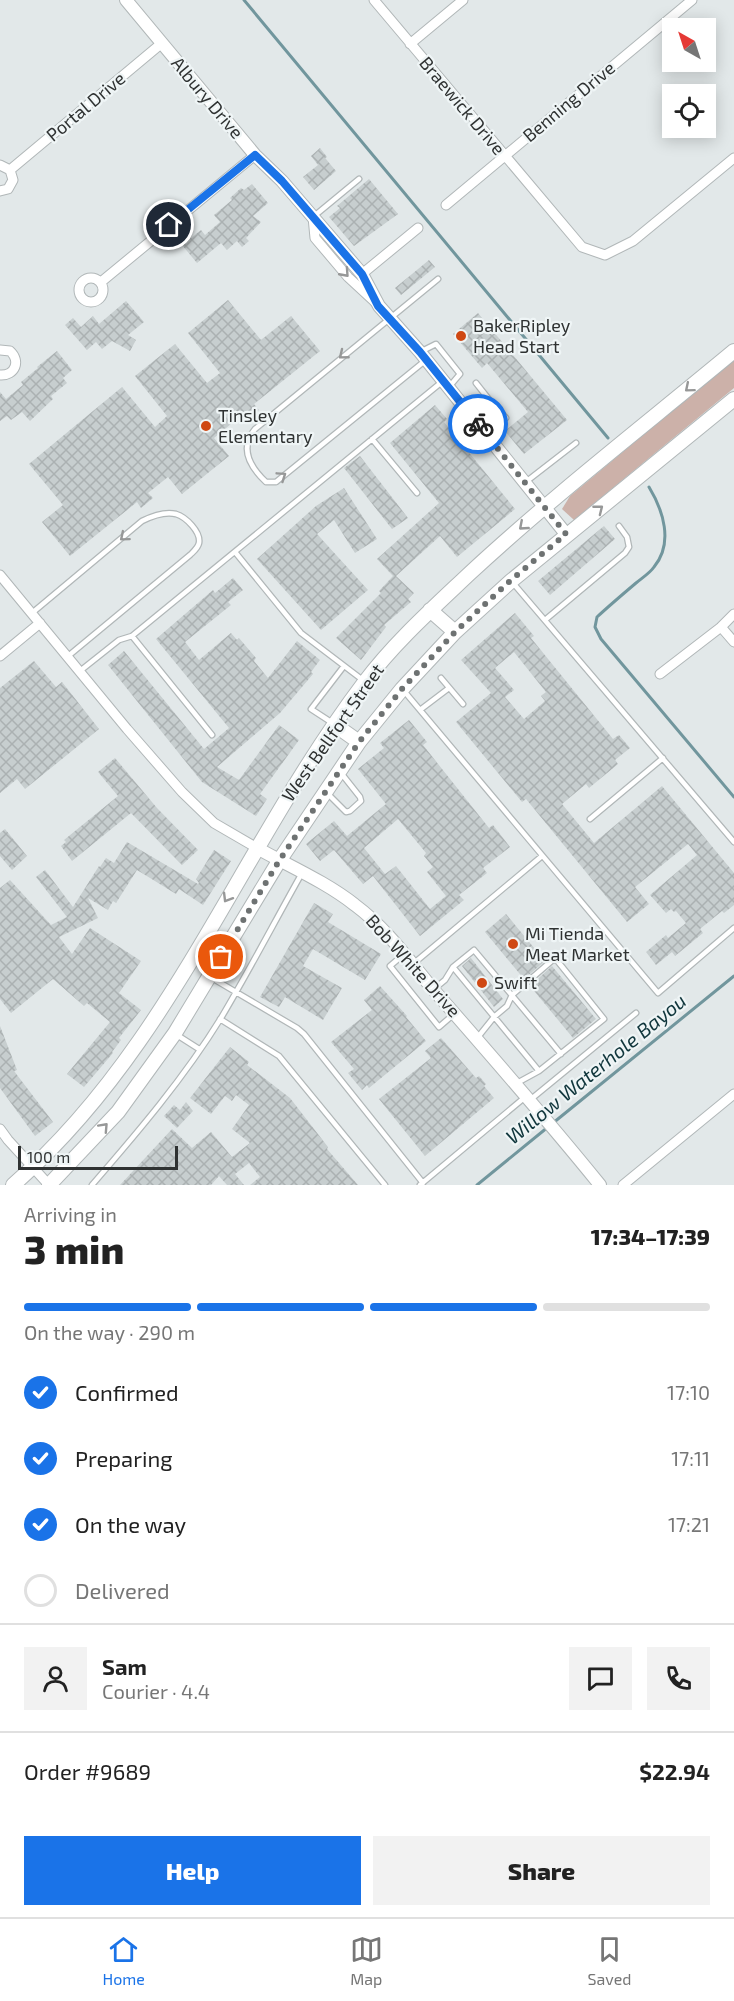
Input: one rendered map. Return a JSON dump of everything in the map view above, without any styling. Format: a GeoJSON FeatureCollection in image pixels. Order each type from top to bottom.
{"type":"FeatureCollection","features":[{"type":"Feature","properties":{"kind":"main road","name":"West Bellfort Street"},"geometry":{"type":"LineString","coordinates":[[13,1185],[33,1168],[83,1116],[154,1020],[334,725],[365,682],[400,640],[544,507],[734,351]]}},
{"type":"Feature","properties":{"kind":"main road","name":"West Bellfort Street"},"geometry":{"type":"LineString","coordinates":[[49,1185],[118,1112],[175,1033],[279,861],[359,742],[402,689],[455,632],[511,580],[734,399]]}},
{"type":"Feature","properties":{"kind":"main road"},"geometry":{"type":"LineString","coordinates":[[430,610],[455,632]]}},
{"type":"Feature","properties":{"kind":"main road"},"geometry":{"type":"LineString","coordinates":[[334,725],[359,742]]}},
{"type":"Feature","properties":{"kind":"main road"},"geometry":{"type":"LineString","coordinates":[[154,1020],[175,1033]]}},
{"type":"Feature","properties":{"kind":"street","name":"Albury Drive"},"geometry":{"type":"LineString","coordinates":[[126,0],[255,155],[282,181],[362,274],[378,306]]}},
{"type":"Feature","properties":{"kind":"street","name":"Braewick Drive"},"geometry":{"type":"LineString","coordinates":[[374,0],[582,247],[605,255],[633,241],[734,158]]}},
{"type":"Feature","properties":{"kind":"street"},"geometry":{"type":"LineString","coordinates":[[410,44],[463,0]]}},
{"type":"Feature","properties":{"kind":"street","name":"Benning Drive"},"geometry":{"type":"LineString","coordinates":[[446,205],[692,0]]}},
{"type":"Feature","properties":{"kind":"street","name":"Portal Drive"},"geometry":{"type":"LineString","coordinates":[[0,191],[8,189],[11,185],[10,170],[162,43]]}},
{"type":"Feature","properties":{"kind":"street"},"geometry":{"type":"LineString","coordinates":[[101,282],[255,155]]}},
{"type":"Feature","properties":{"kind":"street"},"geometry":{"type":"LineString","coordinates":[[0,165],[10,170]]}},
{"type":"Feature","properties":{"kind":"street","name":"Albury Drive"},"geometry":{"type":"LineString","coordinates":[[314,217],[315,238],[348,278],[378,306],[423,356],[566,534]]}},
{"type":"Feature","properties":{"kind":"street"},"geometry":{"type":"LineString","coordinates":[[362,274],[418,228]]}},
{"type":"Feature","properties":{"kind":"street"},"geometry":{"type":"LineString","coordinates":[[0,350],[10,351],[16,359],[16,364],[12,373],[0,375]]}},
{"type":"Feature","properties":{"kind":"street","name":"Bob White Drive"},"geometry":{"type":"LineString","coordinates":[[0,575],[182,792],[214,823],[340,893],[385,932],[456,1013],[514,1085],[561,1136],[600,1185]]}},
{"type":"Feature","properties":{"kind":"street"},"geometry":{"type":"LineString","coordinates":[[660,674],[722,627],[734,614]]}},
{"type":"Feature","properties":{"kind":"street"},"geometry":{"type":"LineString","coordinates":[[0,656],[40,623]]}},
{"type":"Feature","properties":{"kind":"street"},"geometry":{"type":"LineString","coordinates":[[722,627],[734,642]]}},
{"type":"Feature","properties":{"kind":"street"},"geometry":{"type":"LineString","coordinates":[[624,1185],[733,1098]]}},
{"type":"Feature","properties":{"kind":"street"},"geometry":{"type":"LineString","coordinates":[[0,1129],[49,1185]]}},
{"type":"Feature","properties":{"kind":"lane"},"geometry":{"type":"LineString","coordinates":[[314,217],[359,179]]}},
{"type":"Feature","properties":{"kind":"lane"},"geometry":{"type":"LineString","coordinates":[[80,671],[119,640],[132,636],[372,439],[445,384],[458,378],[460,374],[436,344],[276,482],[266,482],[249,457],[247,448],[249,437],[262,422],[438,279]]}},
{"type":"Feature","properties":{"kind":"lane"},"geometry":{"type":"LineString","coordinates":[[476,383],[506,418]]}},
{"type":"Feature","properties":{"kind":"lane"},"geometry":{"type":"LineString","coordinates":[[472,417],[491,402]]}},
{"type":"Feature","properties":{"kind":"lane"},"geometry":{"type":"LineString","coordinates":[[372,439],[417,493]]}},
{"type":"Feature","properties":{"kind":"lane"},"geometry":{"type":"LineString","coordinates":[[525,483],[576,443]]}},
{"type":"Feature","properties":{"kind":"lane"},"geometry":{"type":"LineString","coordinates":[[32,613],[142,521],[154,516],[175,514],[185,519],[199,537],[199,546],[68,657]]}},
{"type":"Feature","properties":{"kind":"lane"},"geometry":{"type":"LineString","coordinates":[[545,620],[625,553],[629,547],[627,537],[619,526]]}},
{"type":"Feature","properties":{"kind":"lane"},"geometry":{"type":"LineString","coordinates":[[235,552],[301,633],[365,682]]}},
{"type":"Feature","properties":{"kind":"lane"},"geometry":{"type":"LineString","coordinates":[[511,580],[734,842]]}},
{"type":"Feature","properties":{"kind":"lane"},"geometry":{"type":"LineString","coordinates":[[132,636],[212,735]]}},
{"type":"Feature","properties":{"kind":"lane"},"geometry":{"type":"LineString","coordinates":[[334,725],[311,709],[344,666]]}},
{"type":"Feature","properties":{"kind":"lane"},"geometry":{"type":"LineString","coordinates":[[441,678],[464,704]]}},
{"type":"Feature","properties":{"kind":"lane"},"geometry":{"type":"LineString","coordinates":[[420,710],[449,688]]}},
{"type":"Feature","properties":{"kind":"lane"},"geometry":{"type":"LineString","coordinates":[[402,689],[658,993],[734,928]]}},
{"type":"Feature","properties":{"kind":"lane"},"geometry":{"type":"LineString","coordinates":[[590,819],[663,758]]}},
{"type":"Feature","properties":{"kind":"lane"},"geometry":{"type":"LineString","coordinates":[[326,792],[346,812],[362,801],[339,771]]}},
{"type":"Feature","properties":{"kind":"lane"},"geometry":{"type":"LineString","coordinates":[[456,1013],[439,1027],[390,966],[409,959],[542,856]]}},
{"type":"Feature","properties":{"kind":"lane"},"geometry":{"type":"LineString","coordinates":[[92,1185],[140,1130],[220,1019],[302,873]]}},
{"type":"Feature","properties":{"kind":"lane"},"geometry":{"type":"LineString","coordinates":[[434,989],[445,980],[453,967],[474,950],[561,1054]]}},
{"type":"Feature","properties":{"kind":"lane"},"geometry":{"type":"LineString","coordinates":[[477,1038],[494,1017],[507,1006],[512,995],[555,958],[604,1019],[538,1071],[514,1085]]}},
{"type":"Feature","properties":{"kind":"lane"},"geometry":{"type":"LineString","coordinates":[[478,967],[484,962]]}},
{"type":"Feature","properties":{"kind":"lane"},"geometry":{"type":"LineString","coordinates":[[453,967],[538,1071]]}},
{"type":"Feature","properties":{"kind":"lane"},"geometry":{"type":"LineString","coordinates":[[487,979],[494,974]]}},
{"type":"Feature","properties":{"kind":"lane"},"geometry":{"type":"LineString","coordinates":[[464,980],[469,975]]}},
{"type":"Feature","properties":{"kind":"lane"},"geometry":{"type":"LineString","coordinates":[[209,977],[236,991],[304,1034],[422,1184],[531,1101],[636,1013]]}},
{"type":"Feature","properties":{"kind":"lane"},"geometry":{"type":"LineString","coordinates":[[473,990],[478,986]]}},
{"type":"Feature","properties":{"kind":"lane"},"geometry":{"type":"LineString","coordinates":[[498,993],[505,987]]}},
{"type":"Feature","properties":{"kind":"lane"},"geometry":{"type":"LineString","coordinates":[[484,1004],[489,1000]]}},
{"type":"Feature","properties":{"kind":"lane"},"geometry":{"type":"LineString","coordinates":[[220,1019],[279,1056],[385,1185]]}},
{"type":"Feature","properties":{"kind":"lane"},"geometry":{"type":"LineString","coordinates":[[175,1033],[199,1049]]}},
{"type":"Feature","properties":{"kind":"shaded area"},"geometry":{"type":"Polygon","coordinates":[[[734,359],[734,388],[574,520],[562,509],[570,496],[734,359]]]}},
{"type":"Feature","properties":{"kind":"building"},"geometry":{"type":"Polygon","coordinates":[[[320,148],[336,171],[314,190],[303,177],[318,165],[311,156],[320,148]]]}},
{"type":"Feature","properties":{"kind":"building"},"geometry":{"type":"Polygon","coordinates":[[[369,179],[398,214],[354,246],[329,217],[340,208],[337,206],[369,179]]]}},
{"type":"Feature","properties":{"kind":"building"},"geometry":{"type":"Polygon","coordinates":[[[252,184],[268,203],[253,216],[261,222],[246,238],[249,241],[242,247],[237,241],[227,250],[221,243],[197,263],[182,245],[201,230],[205,235],[220,222],[214,215],[232,200],[230,198],[241,188],[244,190],[252,184]]]}},
{"type":"Feature","properties":{"kind":"building"},"geometry":{"type":"Polygon","coordinates":[[[429,260],[435,267],[401,295],[395,288],[429,260]]]}},
{"type":"Feature","properties":{"kind":"building"},"geometry":{"type":"Polygon","coordinates":[[[228,300],[261,340],[291,316],[320,351],[254,404],[259,410],[248,420],[243,414],[214,438],[229,456],[182,494],[168,477],[148,493],[153,498],[141,508],[137,502],[70,556],[42,522],[63,505],[29,464],[122,387],[155,427],[167,416],[135,376],[175,344],[207,383],[220,373],[188,333],[228,300]]]}},
{"type":"Feature","properties":{"kind":"building"},"geometry":{"type":"Polygon","coordinates":[[[126,301],[144,322],[128,335],[136,340],[130,351],[112,341],[102,349],[96,342],[87,350],[65,325],[73,318],[81,327],[93,316],[99,324],[126,301]]]}},
{"type":"Feature","properties":{"kind":"building"},"geometry":{"type":"Polygon","coordinates":[[[478,313],[567,420],[524,454],[505,431],[528,412],[487,363],[482,368],[453,334],[478,313]]]}},
{"type":"Feature","properties":{"kind":"building"},"geometry":{"type":"Polygon","coordinates":[[[57,351],[72,370],[63,378],[67,383],[51,396],[53,399],[30,421],[22,412],[11,420],[7,416],[0,421],[0,392],[6,399],[23,385],[21,382],[57,351]]]}},
{"type":"Feature","properties":{"kind":"building"},"geometry":{"type":"Polygon","coordinates":[[[435,405],[447,419],[444,422],[515,509],[457,557],[440,536],[396,576],[414,593],[408,599],[411,602],[384,625],[386,627],[361,660],[336,638],[381,593],[379,591],[393,576],[377,559],[439,503],[390,443],[435,405]]]}},
{"type":"Feature","properties":{"kind":"building"},"geometry":{"type":"Polygon","coordinates":[[[360,456],[408,518],[392,529],[344,468],[360,456]]]}},
{"type":"Feature","properties":{"kind":"building"},"geometry":{"type":"Polygon","coordinates":[[[344,488],[377,539],[355,553],[334,520],[317,534],[368,590],[321,630],[257,559],[316,506],[344,488]]]}},
{"type":"Feature","properties":{"kind":"building"},"geometry":{"type":"Polygon","coordinates":[[[604,526],[615,539],[550,595],[538,581],[604,526]]]}},
{"type":"Feature","properties":{"kind":"building"},"geometry":{"type":"Polygon","coordinates":[[[233,578],[243,590],[228,602],[231,605],[185,642],[199,660],[231,633],[237,640],[239,638],[256,658],[254,661],[268,678],[297,641],[320,660],[311,672],[313,674],[280,713],[217,767],[239,780],[279,725],[299,740],[260,794],[267,799],[256,816],[202,782],[108,665],[124,651],[204,749],[229,728],[156,639],[213,590],[215,593],[233,578]]]}},
{"type":"Feature","properties":{"kind":"building"},"geometry":{"type":"Polygon","coordinates":[[[515,613],[534,636],[531,638],[613,739],[619,735],[630,748],[615,760],[618,764],[589,788],[586,784],[562,804],[594,843],[662,786],[734,873],[734,905],[724,913],[722,911],[700,929],[703,933],[675,956],[672,952],[656,965],[646,952],[666,935],[668,938],[686,923],[676,911],[671,909],[666,913],[650,895],[697,855],[688,844],[635,887],[649,904],[627,922],[526,799],[522,802],[456,722],[491,693],[461,660],[515,613]],[[514,652],[495,668],[514,690],[505,697],[524,719],[545,701],[541,696],[546,692],[514,652]]]}},
{"type":"Feature","properties":{"kind":"building"},"geometry":{"type":"Polygon","coordinates":[[[34,661],[56,687],[62,682],[99,729],[25,789],[17,779],[0,793],[0,688],[34,661]]]}},
{"type":"Feature","properties":{"kind":"building"},"geometry":{"type":"Polygon","coordinates":[[[409,720],[427,742],[423,745],[489,828],[493,825],[510,847],[483,868],[487,873],[459,895],[464,900],[420,936],[373,876],[363,884],[334,850],[320,861],[306,844],[334,821],[347,836],[386,804],[358,769],[384,748],[380,743],[409,720]],[[398,819],[364,848],[385,874],[396,866],[430,909],[446,896],[427,872],[433,867],[424,856],[426,853],[398,819]]]}},
{"type":"Feature","properties":{"kind":"building"},"geometry":{"type":"Polygon","coordinates":[[[115,758],[157,808],[198,850],[182,865],[131,813],[72,861],[61,846],[66,842],[64,840],[118,796],[98,772],[115,758]]]}},
{"type":"Feature","properties":{"kind":"building"},"geometry":{"type":"Polygon","coordinates":[[[5,829],[27,856],[12,870],[0,856],[0,833],[5,829]]]}},
{"type":"Feature","properties":{"kind":"building"},"geometry":{"type":"Polygon","coordinates":[[[127,842],[198,884],[196,879],[214,850],[231,861],[203,905],[179,889],[176,894],[137,870],[116,903],[113,901],[108,910],[88,898],[98,918],[59,937],[72,954],[90,928],[141,961],[119,993],[141,1010],[119,1038],[121,1040],[113,1053],[84,1087],[67,1074],[110,1022],[87,1003],[84,1006],[53,979],[11,1013],[0,999],[0,888],[10,880],[51,925],[67,917],[36,877],[45,870],[73,907],[99,866],[106,858],[114,863],[127,842]]]}},
{"type":"Feature","properties":{"kind":"building"},"geometry":{"type":"Polygon","coordinates":[[[314,903],[333,914],[328,922],[381,954],[365,980],[313,949],[303,966],[342,988],[323,1020],[285,997],[279,1007],[260,997],[314,903]]]}},
{"type":"Feature","properties":{"kind":"building","name":"Mi Tienda Meat Market"},"geometry":{"type":"Polygon","coordinates":[[[506,914],[545,961],[524,979],[485,932],[506,914]]]}},
{"type":"Feature","properties":{"kind":"building","name":"Swift"},"geometry":{"type":"Polygon","coordinates":[[[471,958],[503,999],[494,1007],[462,966],[471,958]]]}},
{"type":"Feature","properties":{"kind":"building"},"geometry":{"type":"Polygon","coordinates":[[[552,966],[596,1019],[573,1038],[530,986],[552,966]]]}},
{"type":"Feature","properties":{"kind":"building"},"geometry":{"type":"Polygon","coordinates":[[[380,986],[426,1041],[369,1088],[367,1085],[362,1090],[348,1073],[354,1069],[331,1042],[372,1010],[364,1000],[380,986]]]}},
{"type":"Feature","properties":{"kind":"building"},"geometry":{"type":"Polygon","coordinates":[[[0,1026],[17,1070],[14,1071],[53,1122],[35,1136],[0,1088],[0,1026]]]}},
{"type":"Feature","properties":{"kind":"building"},"geometry":{"type":"Polygon","coordinates":[[[441,1038],[476,1078],[479,1076],[494,1098],[425,1156],[379,1099],[431,1058],[425,1051],[441,1038]]]}},
{"type":"Feature","properties":{"kind":"building"},"geometry":{"type":"Polygon","coordinates":[[[230,1047],[249,1062],[247,1065],[290,1098],[328,1147],[327,1149],[358,1185],[250,1185],[260,1177],[249,1163],[235,1174],[244,1185],[227,1185],[219,1176],[211,1185],[120,1185],[172,1129],[192,1148],[211,1132],[232,1157],[250,1143],[232,1129],[249,1105],[236,1095],[232,1101],[225,1096],[211,1114],[190,1098],[230,1047]]]}},
{"type":"Feature","properties":{"kind":"building"},"geometry":{"type":"Polygon","coordinates":[[[186,1102],[193,1111],[177,1128],[164,1116],[174,1105],[180,1110],[186,1102]]]}},
{"type":"Feature","properties":{"kind":"waterway"},"geometry":{"type":"LineString","coordinates":[[244,0],[608,438]]}},
{"type":"Feature","properties":{"kind":"waterway"},"geometry":{"type":"LineString","coordinates":[[649,487],[662,516],[664,548],[654,567],[597,617],[595,627],[601,639],[734,797]]}},
{"type":"Feature","properties":{"kind":"waterway","name":"Willow Waterhole Bayou"},"geometry":{"type":"LineString","coordinates":[[553,1123],[734,976]]}},
{"type":"Feature","properties":{"kind":"waterway","name":"Willow Waterhole Bayou"},"geometry":{"type":"LineString","coordinates":[[477,1185],[548,1127]]}},
{"type":"Feature","properties":{"kind":"way so far"},"geometry":{"type":"LineString","coordinates":[[221,957],[279,861],[359,742],[402,689],[455,632],[511,580],[566,534],[478,424]]}},
{"type":"Feature","properties":{"kind":"place","name":"BakerRipley Head Start"},"geometry":{"type":"Point","coordinates":[461,336]}},
{"type":"Feature","properties":{"kind":"place","name":"Tinsley Elementary"},"geometry":{"type":"Point","coordinates":[206,426]}},
{"type":"Feature","properties":{"kind":"place","name":"Mi Tienda Meat Market"},"geometry":{"type":"Point","coordinates":[513,944]}},
{"type":"Feature","properties":{"kind":"place","name":"Swift"},"geometry":{"type":"Point","coordinates":[482,983]}},
{"type":"Feature","properties":{"kind":"route"},"geometry":{"type":"LineString","coordinates":[[169,225],[255,155],[282,181],[362,274],[378,306],[420,352],[478,424]]}}]}
